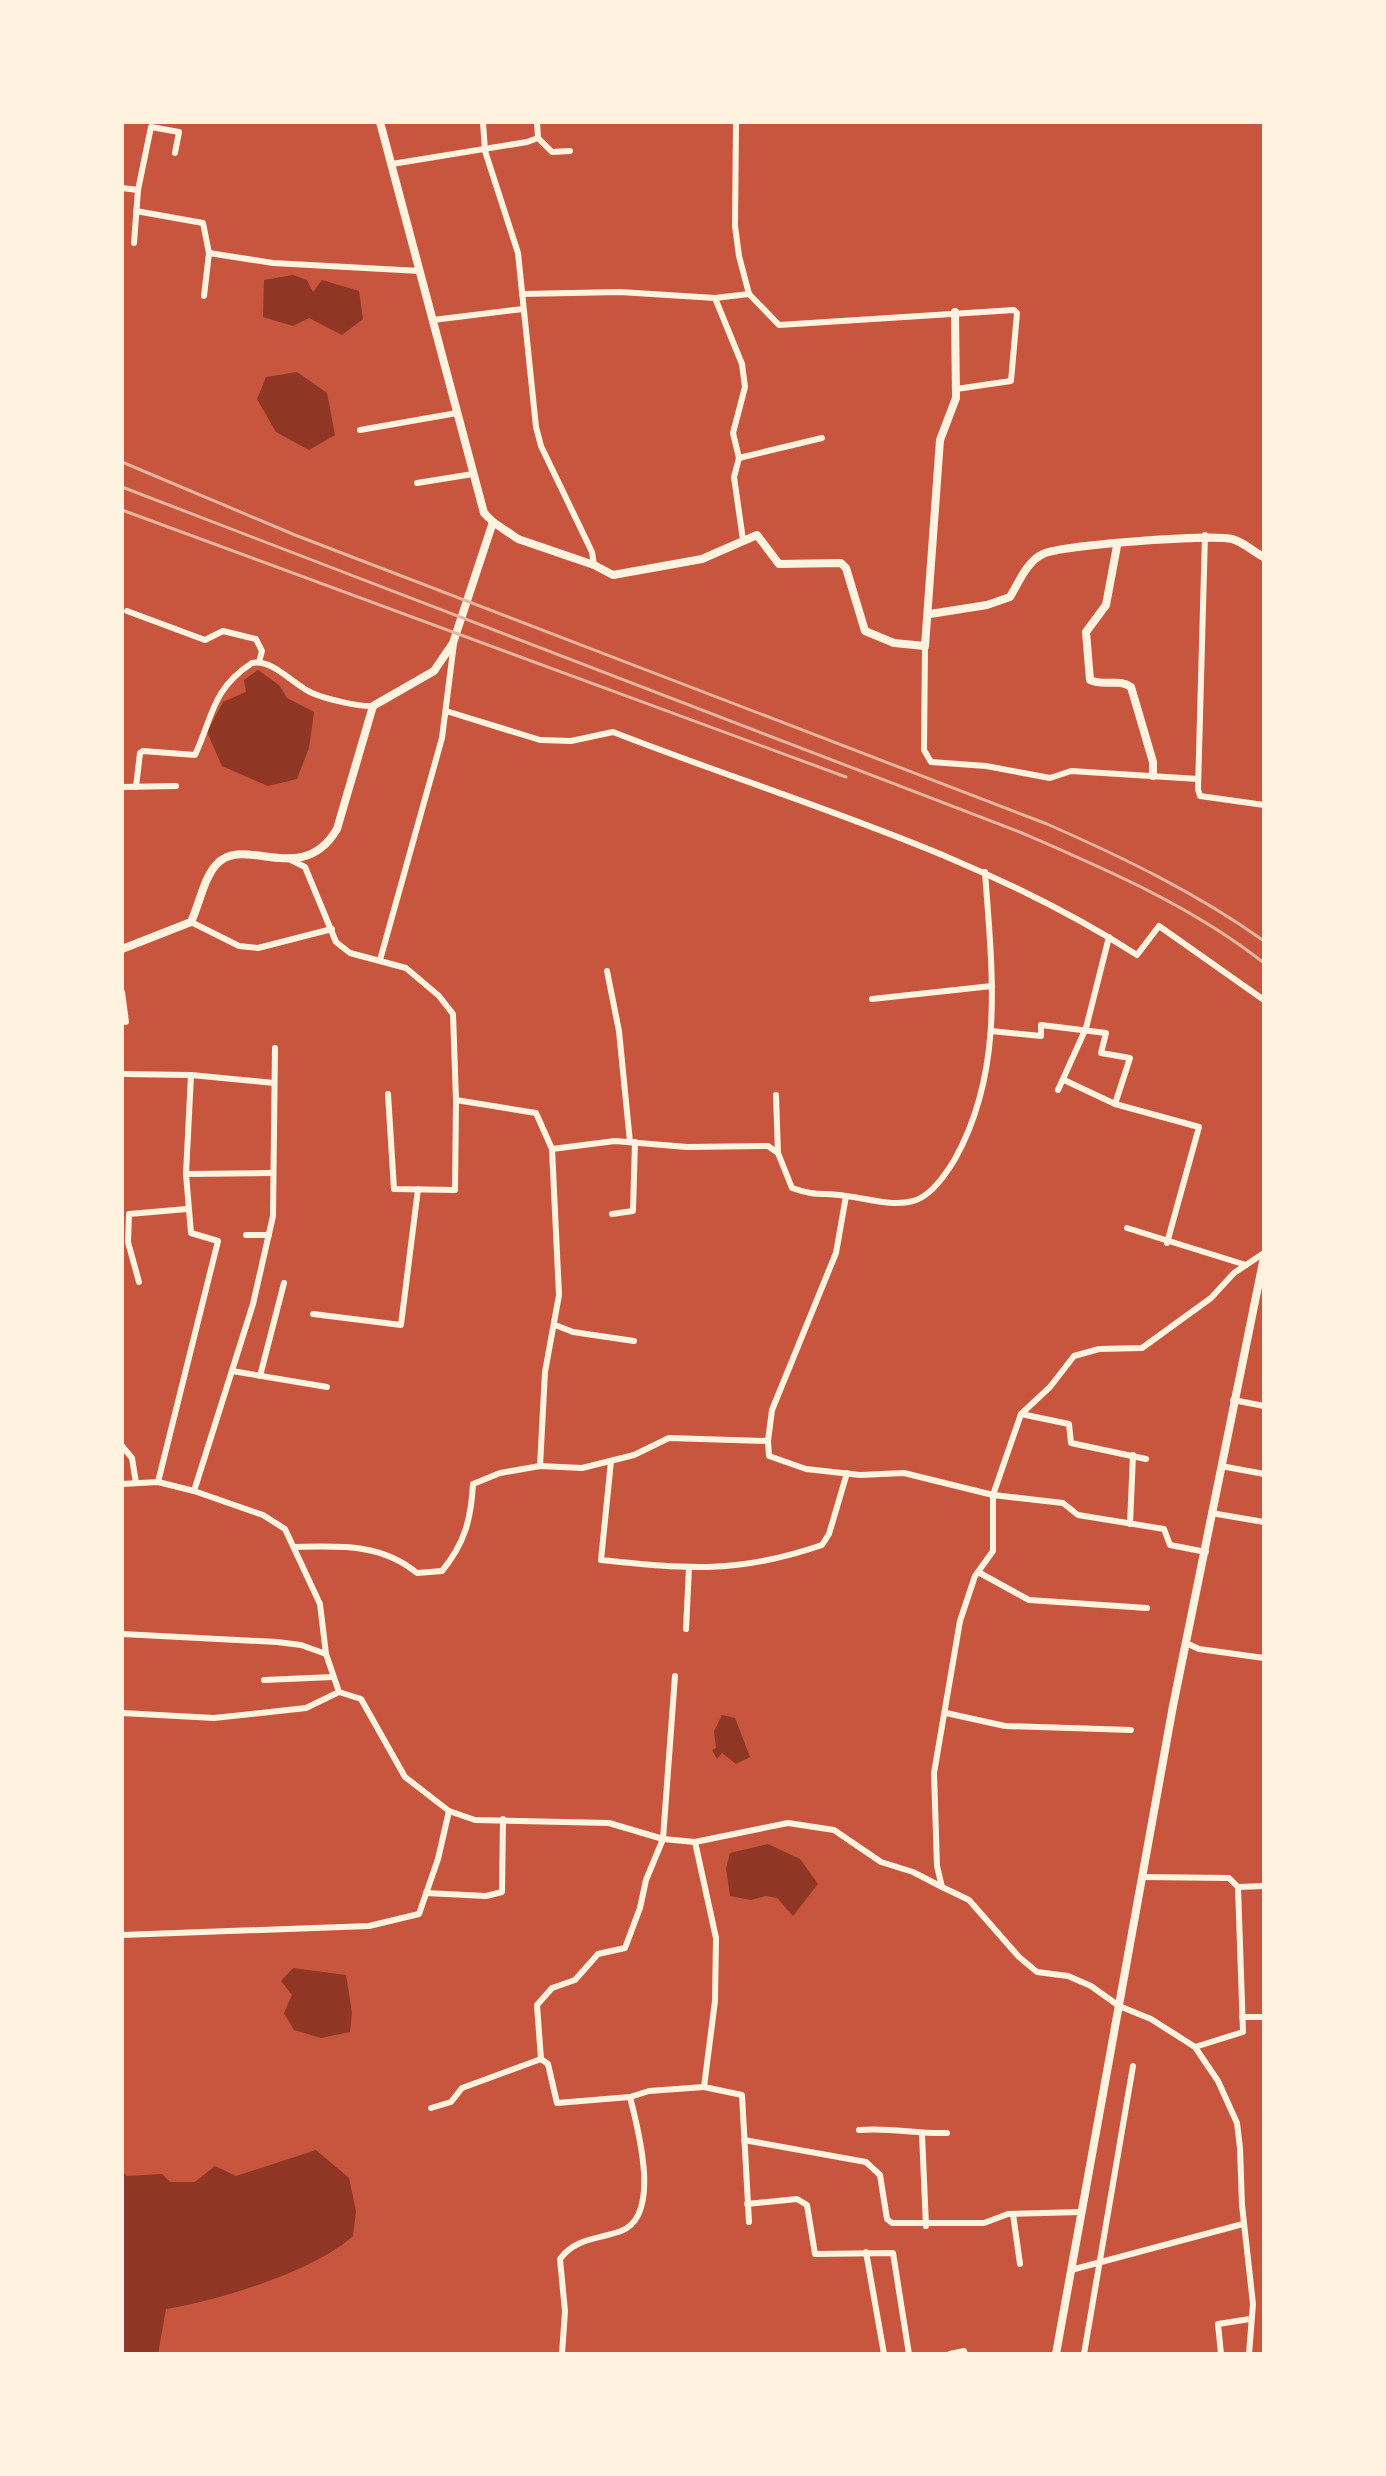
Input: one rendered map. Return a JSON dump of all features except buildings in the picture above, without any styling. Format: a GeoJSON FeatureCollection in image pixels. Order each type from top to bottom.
{"type":"FeatureCollection","features":[{"type":"Feature","properties":{"kind":"street"},"geometry":{"type":"LineString","coordinates":[[380,122],[484,513],[493,522],[518,539],[594,565],[613,575],[702,559],[757,535],[779,564],[841,563],[846,568],[865,631],[894,643],[925,646]]}},
{"type":"Feature","properties":{"kind":"street"},"geometry":{"type":"LineString","coordinates":[[483,122],[485,151],[518,253],[541,446],[592,552],[594,565]]}},
{"type":"Feature","properties":{"kind":"street"},"geometry":{"type":"LineString","coordinates":[[537,122],[538,138],[552,152],[570,151]]}},
{"type":"Feature","properties":{"kind":"street"},"geometry":{"type":"LineString","coordinates":[[736,122],[735,226],[749,294],[779,325],[1014,310],[1017,313],[1011,381],[956,389]]}},
{"type":"Feature","properties":{"kind":"street"},"geometry":{"type":"LineString","coordinates":[[134,243],[138,190],[151,127],[179,132],[175,153]]}},
{"type":"Feature","properties":{"kind":"street"},"geometry":{"type":"LineString","coordinates":[[392,164],[485,151],[538,138]]}},
{"type":"Feature","properties":{"kind":"street"},"geometry":{"type":"LineString","coordinates":[[122,188],[138,190]]}},
{"type":"Feature","properties":{"kind":"street"},"geometry":{"type":"LineString","coordinates":[[136,211],[203,223],[209,253],[204,296]]}},
{"type":"Feature","properties":{"kind":"street"},"geometry":{"type":"LineString","coordinates":[[209,253],[273,263],[420,271]]}},
{"type":"Feature","properties":{"kind":"street"},"geometry":{"type":"LineString","coordinates":[[522,294],[620,292],[715,298],[749,294]]}},
{"type":"Feature","properties":{"kind":"street"},"geometry":{"type":"LineString","coordinates":[[715,298],[742,364],[745,387],[733,433],[739,458],[734,477],[743,540]]}},
{"type":"Feature","properties":{"kind":"street"},"geometry":{"type":"LineString","coordinates":[[433,320],[523,309]]}},
{"type":"Feature","properties":{"kind":"street"},"geometry":{"type":"LineString","coordinates":[[955,312],[956,389],[950,421],[940,440],[930,614],[925,646],[924,750],[931,762],[974,765],[1050,778],[1071,771],[1198,779]]}},
{"type":"Feature","properties":{"kind":"street"},"geometry":{"type":"LineString","coordinates":[[360,430],[457,413]]}},
{"type":"Feature","properties":{"kind":"street"},"geometry":{"type":"LineString","coordinates":[[739,458],[822,438]]}},
{"type":"Feature","properties":{"kind":"street"},"geometry":{"type":"LineString","coordinates":[[417,483],[473,474]]}},
{"type":"Feature","properties":{"kind":"street"},"geometry":{"type":"LineString","coordinates":[[380,960],[422,818],[446,711],[456,631],[493,522]]}},
{"type":"Feature","properties":{"kind":"street"},"geometry":{"type":"LineString","coordinates":[[930,614],[987,605],[1010,597],[1026,570],[1042,554],[1205,535],[1237,540],[1264,557]]}},
{"type":"Feature","properties":{"kind":"street"},"geometry":{"type":"LineString","coordinates":[[1205,535],[1200,796],[1264,805]]}},
{"type":"Feature","properties":{"kind":"street"},"geometry":{"type":"LineString","coordinates":[[1117,546],[1106,605],[1086,632],[1088,672],[1090,680],[1096,683],[1125,683],[1131,687],[1153,762],[1153,776]]}},
{"type":"Feature","properties":{"kind":"street"},"geometry":{"type":"LineString","coordinates":[[127,611],[205,640],[223,631],[256,639],[262,651],[259,662],[240,671],[214,701],[195,755],[140,753],[136,787]]}},
{"type":"Feature","properties":{"kind":"street"},"geometry":{"type":"LineString","coordinates":[[259,662],[313,694],[360,707],[373,706],[434,671],[456,631]]}},
{"type":"Feature","properties":{"kind":"street"},"geometry":{"type":"LineString","coordinates":[[122,949],[191,922],[216,864],[234,854],[289,859],[311,855],[327,847],[337,829],[373,706]]}},
{"type":"Feature","properties":{"kind":"street"},"geometry":{"type":"LineString","coordinates":[[446,711],[540,740],[571,741],[613,732],[926,846],[985,872],[1137,955],[1159,926],[1264,1000]]}},
{"type":"Feature","properties":{"kind":"street"},"geometry":{"type":"LineString","coordinates":[[122,787],[176,786]]}},
{"type":"Feature","properties":{"kind":"street"},"geometry":{"type":"LineString","coordinates":[[289,859],[305,867],[336,942],[350,953],[406,968],[421,978],[453,1014],[455,1190],[394,1189],[388,1094]]}},
{"type":"Feature","properties":{"kind":"street"},"geometry":{"type":"LineString","coordinates":[[776,1095],[778,1153],[792,1188],[816,1197],[914,1201],[944,1177],[984,1091],[991,1031],[992,986],[985,872]]}},
{"type":"Feature","properties":{"kind":"street"},"geometry":{"type":"LineString","coordinates":[[191,922],[239,946],[258,948],[332,929]]}},
{"type":"Feature","properties":{"kind":"street"},"geometry":{"type":"LineString","coordinates":[[1058,1090],[1086,1028],[1109,937]]}},
{"type":"Feature","properties":{"kind":"street"},"geometry":{"type":"LineString","coordinates":[[607,971],[619,1031],[633,1142],[633,1211],[612,1214]]}},
{"type":"Feature","properties":{"kind":"street"},"geometry":{"type":"LineString","coordinates":[[872,999],[992,986]]}},
{"type":"Feature","properties":{"kind":"street"},"geometry":{"type":"LineString","coordinates":[[122,992],[126,1022]]}},
{"type":"Feature","properties":{"kind":"street"},"geometry":{"type":"LineString","coordinates":[[991,1031],[1041,1036],[1041,1025],[1086,1028],[1106,1033],[1101,1053],[1130,1058],[1115,1104]]}},
{"type":"Feature","properties":{"kind":"street"},"geometry":{"type":"LineString","coordinates":[[194,1491],[253,1304],[273,1216],[271,1173],[275,1048]]}},
{"type":"Feature","properties":{"kind":"street"},"geometry":{"type":"LineString","coordinates":[[122,1074],[191,1075],[274,1083]]}},
{"type":"Feature","properties":{"kind":"street"},"geometry":{"type":"LineString","coordinates":[[158,1482],[218,1241],[191,1233],[187,1209],[191,1075]]}},
{"type":"Feature","properties":{"kind":"street"},"geometry":{"type":"LineString","coordinates":[[1064,1080],[1115,1104],[1199,1127],[1167,1243]]}},
{"type":"Feature","properties":{"kind":"street"},"geometry":{"type":"LineString","coordinates":[[456,1100],[536,1113],[552,1149],[559,1295],[545,1372],[540,1466]]}},
{"type":"Feature","properties":{"kind":"street"},"geometry":{"type":"LineString","coordinates":[[552,1149],[633,1142],[687,1147],[768,1146],[778,1153]]}},
{"type":"Feature","properties":{"kind":"street"},"geometry":{"type":"LineString","coordinates":[[186,1174],[271,1173]]}},
{"type":"Feature","properties":{"kind":"street"},"geometry":{"type":"LineString","coordinates":[[313,1314],[401,1325],[418,1189]]}},
{"type":"Feature","properties":{"kind":"street"},"geometry":{"type":"LineString","coordinates":[[846,1196],[836,1253],[772,1410],[769,1456],[806,1469],[904,1473],[993,1495],[1063,1503],[1078,1515],[1164,1529],[1170,1545],[1206,1552]]}},
{"type":"Feature","properties":{"kind":"street"},"geometry":{"type":"LineString","coordinates":[[139,1282],[125,1242],[129,1214],[187,1209]]}},
{"type":"Feature","properties":{"kind":"street"},"geometry":{"type":"LineString","coordinates":[[1127,1228],[1167,1243],[1246,1265]]}},
{"type":"Feature","properties":{"kind":"street"},"geometry":{"type":"LineString","coordinates":[[246,1235],[269,1235]]}},
{"type":"Feature","properties":{"kind":"street"},"geometry":{"type":"LineString","coordinates":[[942,1887],[937,1866],[934,1773],[960,1621],[978,1572],[993,1551],[993,1495],[1021,1414],[1050,1387],[1074,1356],[1099,1349],[1142,1348],[1211,1298],[1246,1265],[1264,1255]]}},
{"type":"Feature","properties":{"kind":"street"},"geometry":{"type":"LineString","coordinates":[[1056,2354],[1186,1643],[1264,1255]]}},
{"type":"Feature","properties":{"kind":"street"},"geometry":{"type":"LineString","coordinates":[[260,1376],[284,1283]]}},
{"type":"Feature","properties":{"kind":"street"},"geometry":{"type":"LineString","coordinates":[[555,1325],[573,1332],[634,1341]]}},
{"type":"Feature","properties":{"kind":"street"},"geometry":{"type":"LineString","coordinates":[[232,1371],[327,1387]]}},
{"type":"Feature","properties":{"kind":"street"},"geometry":{"type":"LineString","coordinates":[[1233,1400],[1264,1406]]}},
{"type":"Feature","properties":{"kind":"street"},"geometry":{"type":"LineString","coordinates":[[1021,1414],[1069,1424],[1071,1443],[1146,1459]]}},
{"type":"Feature","properties":{"kind":"street"},"geometry":{"type":"LineString","coordinates":[[295,1547],[349,1546],[372,1550],[405,1563],[417,1573],[442,1571],[457,1553],[470,1522],[473,1484],[500,1473],[540,1466],[582,1468],[634,1455],[669,1438],[768,1441]]}},
{"type":"Feature","properties":{"kind":"street"},"geometry":{"type":"LineString","coordinates":[[122,1446],[132,1458],[136,1483]]}},
{"type":"Feature","properties":{"kind":"street"},"geometry":{"type":"LineString","coordinates":[[1130,1524],[1133,1455]]}},
{"type":"Feature","properties":{"kind":"street"},"geometry":{"type":"LineString","coordinates":[[611,1461],[601,1560],[689,1568],[734,1568],[822,1545],[829,1534],[847,1473]]}},
{"type":"Feature","properties":{"kind":"street"},"geometry":{"type":"LineString","coordinates":[[1221,1466],[1264,1474]]}},
{"type":"Feature","properties":{"kind":"street"},"geometry":{"type":"LineString","coordinates":[[122,1484],[158,1482],[194,1491],[263,1515],[285,1529],[320,1604],[326,1654],[339,1692]]}},
{"type":"Feature","properties":{"kind":"street"},"geometry":{"type":"LineString","coordinates":[[1211,1513],[1264,1522]]}},
{"type":"Feature","properties":{"kind":"street"},"geometry":{"type":"LineString","coordinates":[[686,1629],[689,1568]]}},
{"type":"Feature","properties":{"kind":"street"},"geometry":{"type":"LineString","coordinates":[[978,1572],[1029,1600],[1147,1608]]}},
{"type":"Feature","properties":{"kind":"street"},"geometry":{"type":"LineString","coordinates":[[122,1634],[277,1642],[301,1645],[326,1654]]}},
{"type":"Feature","properties":{"kind":"street"},"geometry":{"type":"LineString","coordinates":[[1186,1643],[1199,1649],[1264,1658]]}},
{"type":"Feature","properties":{"kind":"street"},"geometry":{"type":"LineString","coordinates":[[541,2059],[537,2005],[552,1988],[575,1980],[598,1954],[625,1948],[646,1880],[663,1839],[675,1676]]}},
{"type":"Feature","properties":{"kind":"street"},"geometry":{"type":"LineString","coordinates":[[264,1680],[333,1677]]}},
{"type":"Feature","properties":{"kind":"street"},"geometry":{"type":"LineString","coordinates":[[122,1713],[214,1718],[306,1708],[339,1692],[361,1699],[405,1777],[449,1811],[475,1820],[609,1823],[663,1839],[695,1842],[788,1823],[834,1830],[881,1862],[913,1872],[969,1900],[1019,1957],[1037,1972],[1068,1976],[1091,1986],[1119,2006],[1151,2019],[1195,2047],[1218,2081],[1237,2123],[1243,2224],[1253,2304],[1249,2354]]}},
{"type":"Feature","properties":{"kind":"street"},"geometry":{"type":"LineString","coordinates":[[946,1713],[1005,1726],[1131,1730]]}},
{"type":"Feature","properties":{"kind":"street"},"geometry":{"type":"LineString","coordinates":[[122,1935],[369,1926],[419,1914],[449,1811]]}},
{"type":"Feature","properties":{"kind":"street"},"geometry":{"type":"LineString","coordinates":[[426,1893],[486,1896],[502,1892],[503,1819]]}},
{"type":"Feature","properties":{"kind":"street"},"geometry":{"type":"LineString","coordinates":[[695,1842],[716,1938],[715,2001],[704,2087]]}},
{"type":"Feature","properties":{"kind":"street"},"geometry":{"type":"LineString","coordinates":[[1142,1877],[1229,1878],[1238,1887],[1243,2032],[1195,2047]]}},
{"type":"Feature","properties":{"kind":"street"},"geometry":{"type":"LineString","coordinates":[[1238,1887],[1264,1886]]}},
{"type":"Feature","properties":{"kind":"street"},"geometry":{"type":"LineString","coordinates":[[1242,2017],[1264,2017]]}},
{"type":"Feature","properties":{"kind":"street"},"geometry":{"type":"LineString","coordinates":[[541,2059],[548,2064],[557,2103],[704,2087],[742,2095],[749,2222]]}},
{"type":"Feature","properties":{"kind":"street"},"geometry":{"type":"LineString","coordinates":[[431,2108],[451,2102],[462,2088],[541,2059]]}},
{"type":"Feature","properties":{"kind":"street"},"geometry":{"type":"LineString","coordinates":[[1084,2354],[1133,2066]]}},
{"type":"Feature","properties":{"kind":"street"},"geometry":{"type":"LineString","coordinates":[[562,2354],[565,2311],[560,2259],[589,2239],[631,2226],[642,2210],[644,2176],[630,2097]]}},
{"type":"Feature","properties":{"kind":"street"},"geometry":{"type":"LineString","coordinates":[[859,2130],[887,2127],[922,2134],[947,2133]]}},
{"type":"Feature","properties":{"kind":"street"},"geometry":{"type":"LineString","coordinates":[[922,2134],[926,2226]]}},
{"type":"Feature","properties":{"kind":"street"},"geometry":{"type":"LineString","coordinates":[[744,2140],[866,2162],[880,2175],[887,2219],[892,2223],[926,2226],[984,2223],[1013,2214],[1081,2212]]}},
{"type":"Feature","properties":{"kind":"street"},"geometry":{"type":"LineString","coordinates":[[747,2204],[797,2199],[807,2205],[815,2254],[893,2253],[909,2354]]}},
{"type":"Feature","properties":{"kind":"street"},"geometry":{"type":"LineString","coordinates":[[1013,2214],[1020,2264]]}},
{"type":"Feature","properties":{"kind":"street"},"geometry":{"type":"LineString","coordinates":[[1071,2270],[1243,2224]]}},
{"type":"Feature","properties":{"kind":"street"},"geometry":{"type":"LineString","coordinates":[[866,2252],[884,2354]]}},
{"type":"Feature","properties":{"kind":"street"},"geometry":{"type":"LineString","coordinates":[[1253,2304],[1264,2304]]}},
{"type":"Feature","properties":{"kind":"street"},"geometry":{"type":"LineString","coordinates":[[1221,2354],[1218,2324],[1250,2319]]}},
{"type":"Feature","properties":{"kind":"street"},"geometry":{"type":"LineString","coordinates":[[950,2354],[964,2351],[965,2354]]}},
{"type":"Feature","properties":{"kind":"shaded area"},"geometry":{"type":"Polygon","coordinates":[[[293,275],[307,280],[313,292],[322,280],[359,291],[363,319],[342,335],[309,318],[293,326],[263,317],[264,280],[293,275]]]}},
{"type":"Feature","properties":{"kind":"shaded area"},"geometry":{"type":"Polygon","coordinates":[[[297,372],[327,393],[335,435],[309,450],[276,432],[257,399],[266,377],[297,372]]]}},
{"type":"Feature","properties":{"kind":"shaded area"},"geometry":{"type":"Polygon","coordinates":[[[258,670],[279,685],[287,698],[314,712],[309,748],[297,779],[268,786],[222,766],[207,732],[223,702],[246,692],[244,680],[258,670]]]}},
{"type":"Feature","properties":{"kind":"shaded area"},"geometry":{"type":"Polygon","coordinates":[[[722,1715],[735,1718],[750,1757],[736,1764],[722,1753],[717,1759],[712,1750],[716,1748],[714,1731],[722,1715]]]}},
{"type":"Feature","properties":{"kind":"shaded area"},"geometry":{"type":"Polygon","coordinates":[[[768,1844],[800,1859],[818,1884],[793,1916],[777,1898],[766,1896],[751,1900],[730,1896],[726,1868],[730,1853],[768,1844]]]}},
{"type":"Feature","properties":{"kind":"shaded area"},"geometry":{"type":"Polygon","coordinates":[[[293,1968],[346,1975],[352,2013],[350,2032],[321,2038],[294,2030],[284,2013],[292,1995],[281,1981],[293,1968]]]}},
{"type":"Feature","properties":{"kind":"shaded area"},"geometry":{"type":"Polygon","coordinates":[[[316,2150],[349,2178],[356,2211],[353,2236],[315,2261],[264,2283],[166,2309],[158,2354],[122,2354],[122,2172],[127,2176],[162,2174],[170,2182],[195,2182],[215,2166],[236,2176],[316,2150]]]}},
{"type":"Feature","properties":{"kind":"railway"},"geometry":{"type":"LineString","coordinates":[[122,462],[295,535],[1047,824],[1158,877],[1264,941]]}},
{"type":"Feature","properties":{"kind":"railway"},"geometry":{"type":"LineString","coordinates":[[122,487],[1022,833],[1178,906],[1264,963]]}},
{"type":"Feature","properties":{"kind":"railway"},"geometry":{"type":"LineString","coordinates":[[122,510],[846,777]]}}]}
